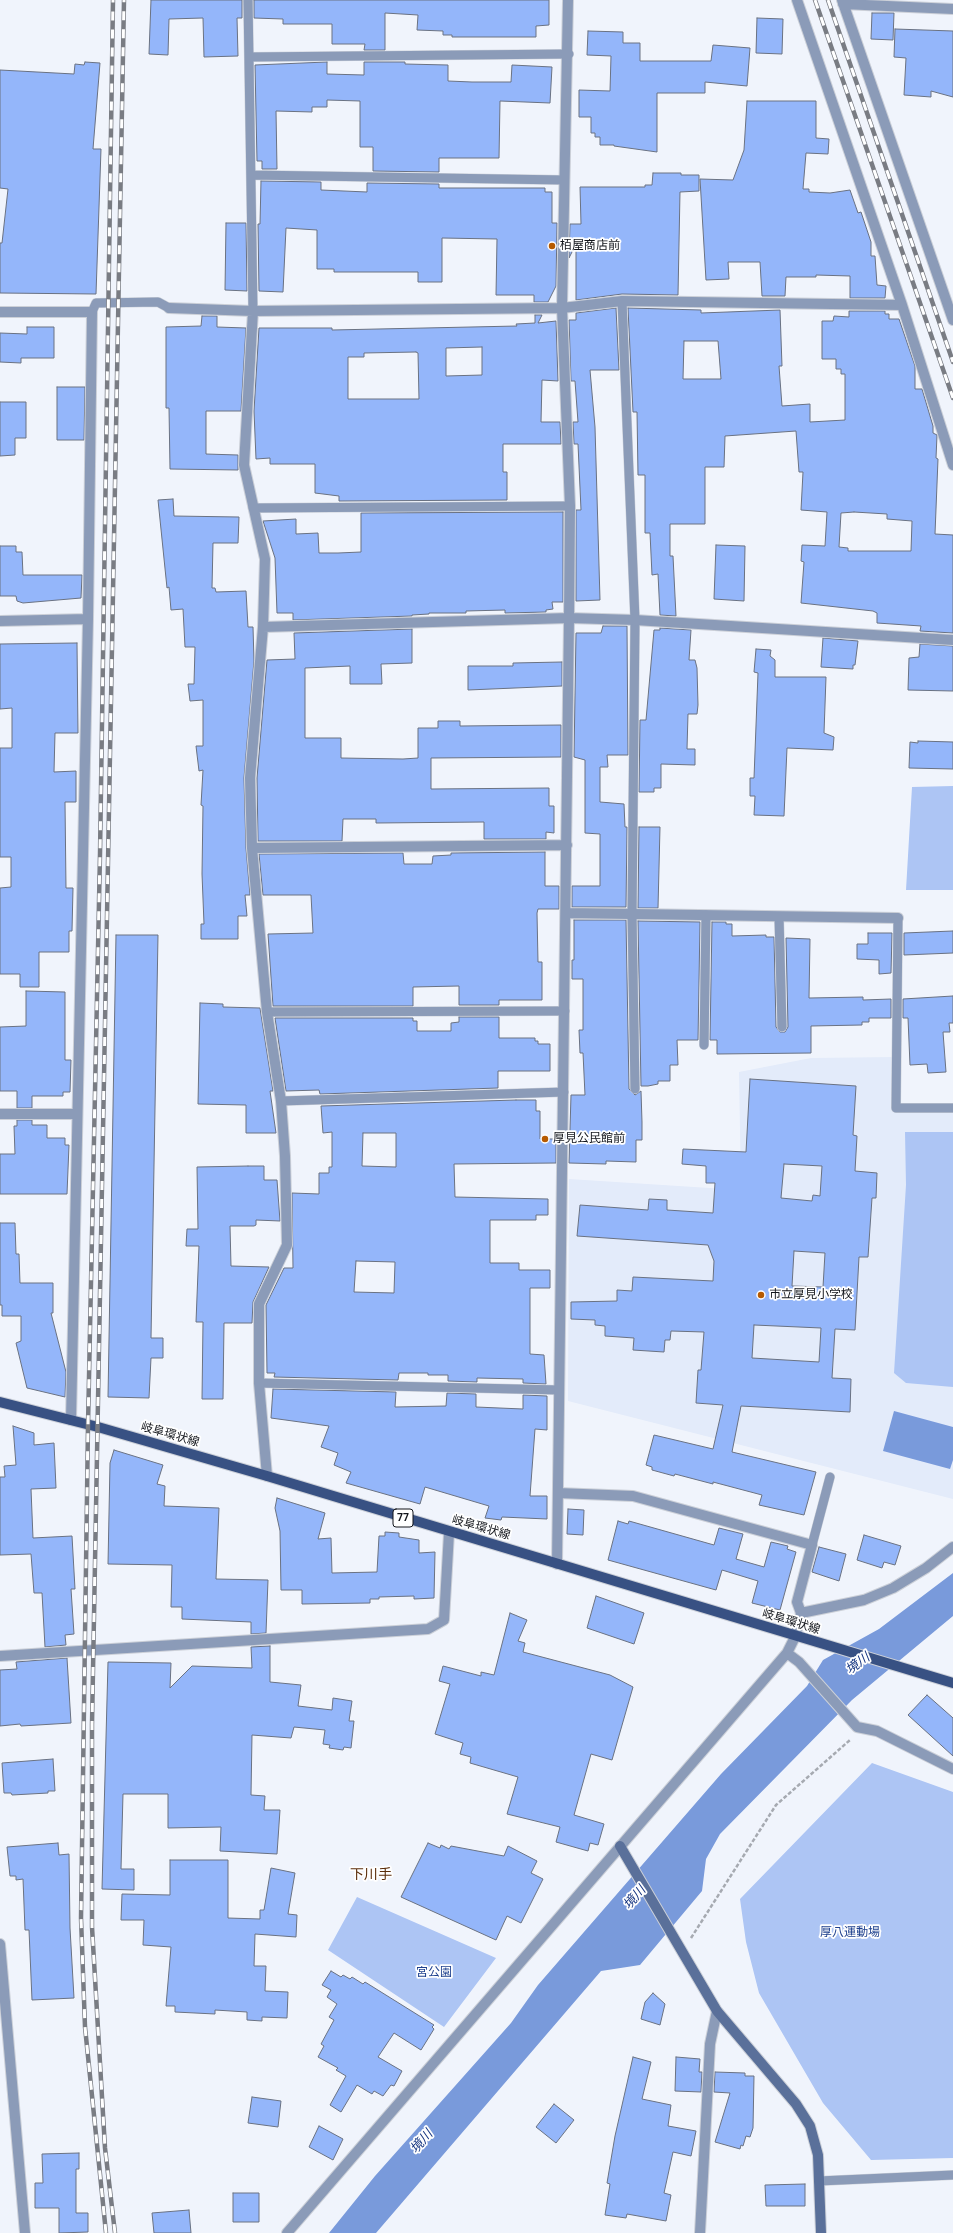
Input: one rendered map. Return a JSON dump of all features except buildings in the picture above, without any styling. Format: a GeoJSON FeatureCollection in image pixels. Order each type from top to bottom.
{"type":"FeatureCollection","features":[{"type":"Feature","properties":{"kind":"main road","name":"岐阜環状線"},"geometry":{"type":"LineString","coordinates":[[0,1402],[71,1420],[267,1476],[449,1533],[557,1564],[953,1684]]}},
{"type":"Feature","properties":{"kind":"street"},"geometry":{"type":"LineString","coordinates":[[557,1564],[568,845],[570,506],[562,308],[568,0]]}},
{"type":"Feature","properties":{"kind":"street"},"geometry":{"type":"LineString","coordinates":[[797,0],[902,305],[953,464]]}},
{"type":"Feature","properties":{"kind":"street"},"geometry":{"type":"LineString","coordinates":[[953,10],[842,2],[950,304],[953,320]]}},
{"type":"Feature","properties":{"kind":"street"},"geometry":{"type":"LineString","coordinates":[[169,308],[253,311],[562,308],[622,301],[902,305]]}},
{"type":"Feature","properties":{"kind":"street"},"geometry":{"type":"LineString","coordinates":[[253,311],[244,465],[252,508],[265,559],[262,627],[250,778],[252,848],[267,1012],[281,1101],[286,1156],[287,1245],[259,1304],[260,1383],[267,1476]]}},
{"type":"Feature","properties":{"kind":"street"},"geometry":{"type":"LineString","coordinates":[[0,312],[92,312],[88,619],[76,1114],[71,1420]]}},
{"type":"Feature","properties":{"kind":"street"},"geometry":{"type":"LineString","coordinates":[[262,627],[569,618],[635,620],[953,640]]}},
{"type":"Feature","properties":{"kind":"street"},"geometry":{"type":"LineString","coordinates":[[0,621],[88,619]]}},
{"type":"Feature","properties":{"kind":"street"},"geometry":{"type":"LineString","coordinates":[[252,848],[568,845]]}},
{"type":"Feature","properties":{"kind":"street"},"geometry":{"type":"LineString","coordinates":[[566,913],[898,918]]}},
{"type":"Feature","properties":{"kind":"street"},"geometry":{"type":"LineString","coordinates":[[0,1114],[76,1114]]}},
{"type":"Feature","properties":{"kind":"street"},"geometry":{"type":"LineString","coordinates":[[287,2233],[787,1654],[795,1636],[801,1613],[797,1602],[812,1545],[633,1496],[558,1493]]}},
{"type":"Feature","properties":{"kind":"street"},"geometry":{"type":"LineString","coordinates":[[0,1656],[428,1629],[444,1620],[449,1533]]}},
{"type":"Feature","properties":{"kind":"street"},"geometry":{"type":"LineString","coordinates":[[801,1613],[864,1600],[893,1588],[926,1568],[953,1547]]}},
{"type":"Feature","properties":{"kind":"street"},"geometry":{"type":"LineString","coordinates":[[787,1654],[799,1662],[859,1728],[877,1732],[953,1769]]}},
{"type":"Feature","properties":{"kind":"street"},"geometry":{"type":"LineString","coordinates":[[620,1846],[630,1860],[717,2011],[796,2104],[806,2120],[818,2155],[820,2233]]}},
{"type":"Feature","properties":{"kind":"street"},"geometry":{"type":"LineString","coordinates":[[0,1944],[1,1980],[25,2233]]}},
{"type":"Feature","properties":{"kind":"street"},"geometry":{"type":"LineString","coordinates":[[700,2233],[710,2044],[717,2011]]}},
{"type":"Feature","properties":{"kind":"lane"},"geometry":{"type":"LineString","coordinates":[[248,0],[253,311]]}},
{"type":"Feature","properties":{"kind":"lane"},"geometry":{"type":"LineString","coordinates":[[249,56],[568,54]]}},
{"type":"Feature","properties":{"kind":"lane"},"geometry":{"type":"LineString","coordinates":[[251,175],[564,180]]}},
{"type":"Feature","properties":{"kind":"lane"},"geometry":{"type":"LineString","coordinates":[[622,301],[635,620],[632,914],[635,1089]]}},
{"type":"Feature","properties":{"kind":"lane"},"geometry":{"type":"LineString","coordinates":[[92,312],[96,302],[158,302],[169,308]]}},
{"type":"Feature","properties":{"kind":"lane"},"geometry":{"type":"LineString","coordinates":[[252,508],[570,506]]}},
{"type":"Feature","properties":{"kind":"lane"},"geometry":{"type":"LineString","coordinates":[[704,1045],[706,915]]}},
{"type":"Feature","properties":{"kind":"lane"},"geometry":{"type":"LineString","coordinates":[[779,916],[782,1027]]}},
{"type":"Feature","properties":{"kind":"lane"},"geometry":{"type":"LineString","coordinates":[[898,918],[896,1108],[953,1108]]}},
{"type":"Feature","properties":{"kind":"lane"},"geometry":{"type":"LineString","coordinates":[[267,1012],[565,1011]]}},
{"type":"Feature","properties":{"kind":"lane"},"geometry":{"type":"LineString","coordinates":[[281,1101],[564,1092]]}},
{"type":"Feature","properties":{"kind":"lane"},"geometry":{"type":"LineString","coordinates":[[260,1383],[560,1390]]}},
{"type":"Feature","properties":{"kind":"lane"},"geometry":{"type":"LineString","coordinates":[[812,1545],[830,1477]]}},
{"type":"Feature","properties":{"kind":"lane"},"geometry":{"type":"LineString","coordinates":[[819,2181],[953,2176]]}},
{"type":"Feature","properties":{"kind":"path"},"geometry":{"type":"LineString","coordinates":[[681,1947],[776,1805],[859,1728]]}},
{"type":"Feature","properties":{"kind":"shaded area","name":"市立厚見小学校"},"geometry":{"type":"Polygon","coordinates":[[[896,1057],[897,1110],[953,1110],[953,1499],[568,1401],[569,1179],[741,1190],[739,1072],[811,1058],[896,1057]]]}},
{"type":"Feature","properties":{"kind":"green space"},"geometry":{"type":"Polygon","coordinates":[[[953,786],[953,890],[906,890],[912,787],[953,786]]]}},
{"type":"Feature","properties":{"kind":"green space"},"geometry":{"type":"Polygon","coordinates":[[[905,1132],[953,1132],[953,1387],[906,1383],[894,1373],[906,1185],[905,1132]]]}},
{"type":"Feature","properties":{"kind":"green space","name":"厚八運動場"},"geometry":{"type":"Polygon","coordinates":[[[872,1763],[953,1792],[953,2158],[871,2160],[823,2103],[759,1993],[746,1942],[740,1899],[872,1763]]]}},
{"type":"Feature","properties":{"kind":"green space","name":"宮公園"},"geometry":{"type":"Polygon","coordinates":[[[357,1897],[496,1958],[444,2027],[328,1950],[357,1897]]]}},
{"type":"Feature","properties":{"kind":"water"},"geometry":{"type":"Polygon","coordinates":[[[894,1411],[953,1427],[953,1460],[950,1469],[883,1451],[894,1411]]]}},
{"type":"Feature","properties":{"kind":"water","name":"境川"},"geometry":{"type":"Polygon","coordinates":[[[953,1573],[953,1616],[852,1700],[720,1834],[706,1859],[702,1891],[640,1965],[601,1971],[376,2233],[329,2233],[375,2176],[511,2023],[538,1985],[721,1774],[807,1686],[823,1660],[879,1629],[953,1573]]]}},
{"type":"Feature","properties":{"kind":"railway"},"geometry":{"type":"LineString","coordinates":[[106,2233],[85,2027],[81,1918],[88,1425],[100,854],[113,0]]}},
{"type":"Feature","properties":{"kind":"railway"},"geometry":{"type":"LineString","coordinates":[[115,2233],[105,2148],[92,1927],[92,1724],[124,0]]}},
{"type":"Feature","properties":{"kind":"railway"},"geometry":{"type":"LineString","coordinates":[[815,0],[953,398]]}},
{"type":"Feature","properties":{"kind":"railway"},"geometry":{"type":"LineString","coordinates":[[828,0],[953,362]]}},
{"type":"Feature","properties":{"kind":"place","name":"栢屋商店前"},"geometry":{"type":"Point","coordinates":[552,246]}},
{"type":"Feature","properties":{"kind":"place","name":"厚見公民館前"},"geometry":{"type":"Point","coordinates":[545,1139]}},
{"type":"Feature","properties":{"kind":"place","name":"市立厚見小学校"},"geometry":{"type":"Point","coordinates":[761,1295]}},
{"type":"Feature","properties":{"kind":"district","name":"下川手"},"geometry":{"type":"Point","coordinates":[371,1875]}}]}
